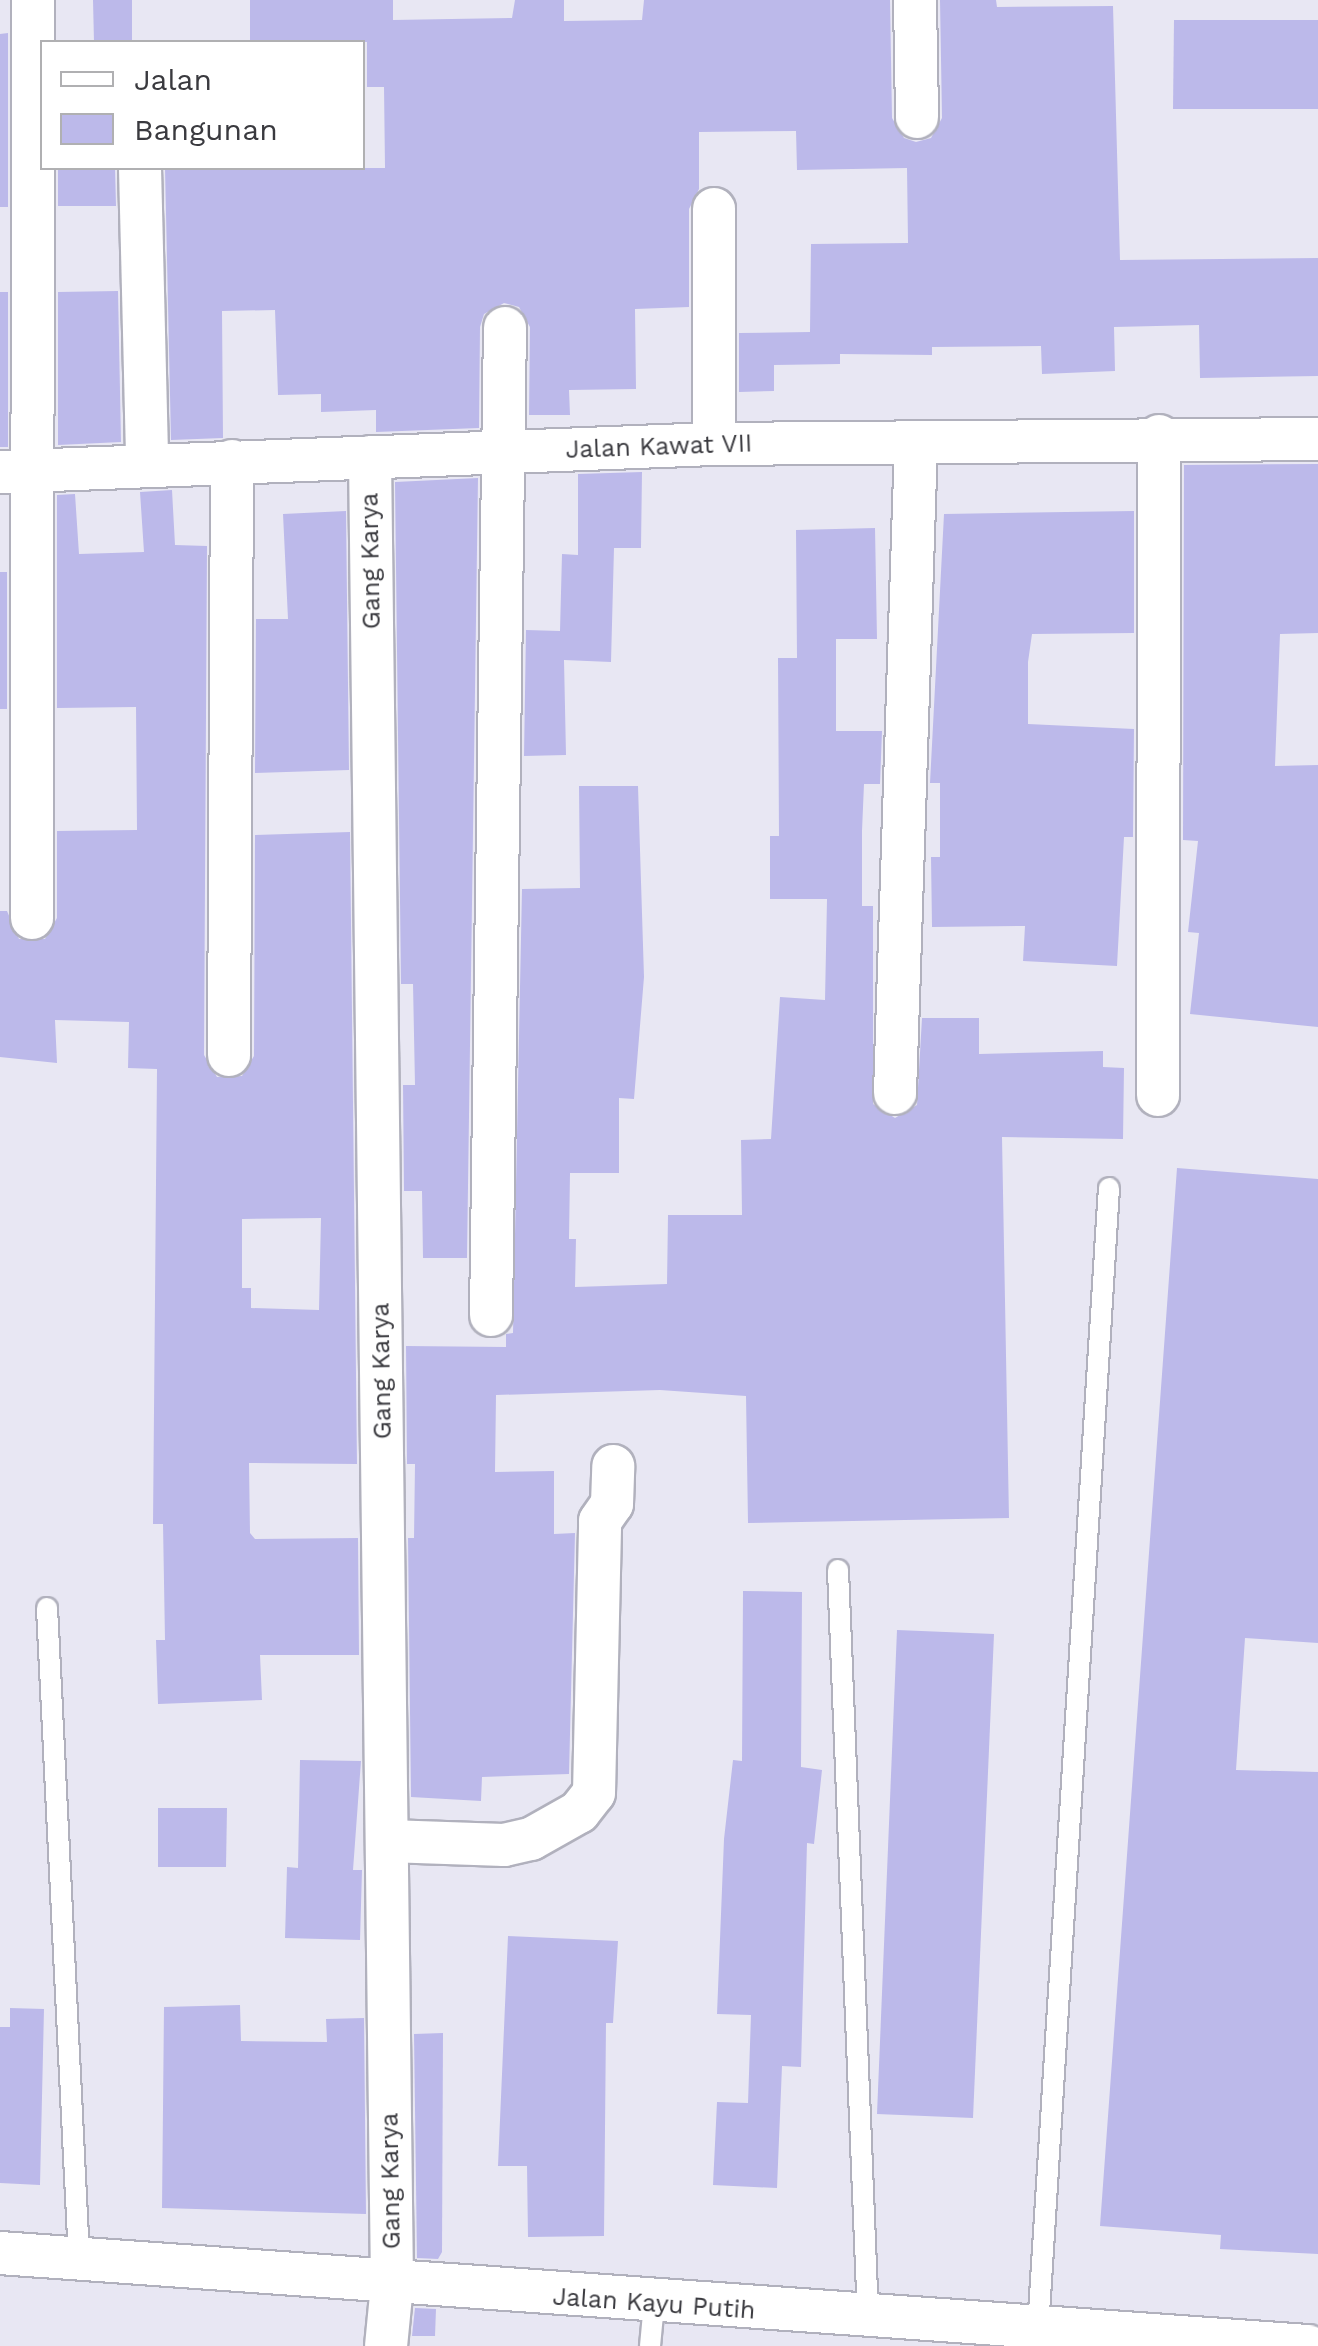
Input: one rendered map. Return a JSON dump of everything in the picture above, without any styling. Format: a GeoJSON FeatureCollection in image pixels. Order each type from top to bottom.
{"type":"FeatureCollection","features":[{"type":"Feature","properties":{"kind":"street"},"geometry":{"type":"LineString","coordinates":[[32,0],[15,471],[32,918]]}},
{"type":"Feature","properties":{"kind":"street"},"geometry":{"type":"LineString","coordinates":[[916,0],[918,117]]}},
{"type":"Feature","properties":{"kind":"street"},"geometry":{"type":"LineString","coordinates":[[140,170],[147,464]]}},
{"type":"Feature","properties":{"kind":"street"},"geometry":{"type":"LineString","coordinates":[[714,209],[714,444]]}},
{"type":"Feature","properties":{"kind":"street"},"geometry":{"type":"LineString","coordinates":[[490,1314],[505,328]]}},
{"type":"Feature","properties":{"kind":"street"},"geometry":{"type":"LineString","coordinates":[[1158,1095],[1159,436]]}},
{"type":"Feature","properties":{"kind":"street","name":"Jalan Kawat VII"},"geometry":{"type":"LineString","coordinates":[[15,471],[714,444],[1159,436],[1318,439]]}},
{"type":"Feature","properties":{"kind":"street"},"geometry":{"type":"LineString","coordinates":[[894,1093],[916,442]]}},
{"type":"Feature","properties":{"kind":"street","name":"Gang Karya"},"geometry":{"type":"LineString","coordinates":[[370,457],[392,2285],[386,2346]]}},
{"type":"Feature","properties":{"kind":"street"},"geometry":{"type":"LineString","coordinates":[[229,1055],[232,461]]}},
{"type":"Feature","properties":{"kind":"street"},"geometry":{"type":"LineString","coordinates":[[388,1841],[504,1844],[531,1839],[579,1812],[594,1793],[600,1521],[612,1504],[613,1466]]}},
{"type":"Feature","properties":{"kind":"street","name":"Jalan Kayu Putih"},"geometry":{"type":"LineString","coordinates":[[0,2253],[868,2318],[951,2335],[1038,2329],[1308,2346]]}},
{"type":"Feature","properties":{"kind":"lane"},"geometry":{"type":"LineString","coordinates":[[1038,2329],[1110,1188]]}},
{"type":"Feature","properties":{"kind":"lane"},"geometry":{"type":"LineString","coordinates":[[838,1570],[868,2318]]}},
{"type":"Feature","properties":{"kind":"lane"},"geometry":{"type":"LineString","coordinates":[[47,1608],[79,2258]]}},
{"type":"Feature","properties":{"kind":"lane"},"geometry":{"type":"LineString","coordinates":[[650,2346],[654,2304]]}},
{"type":"Feature","properties":{"kind":"building"},"geometry":{"type":"Polygon","coordinates":[[[93,0],[132,0],[132,40],[94,40],[93,0]]]}},
{"type":"Feature","properties":{"kind":"building"},"geometry":{"type":"Polygon","coordinates":[[[250,0],[393,0],[393,20],[512,18],[515,0],[564,0],[564,21],[642,20],[644,0],[890,0],[892,118],[904,138],[916,142],[931,138],[942,118],[940,0],[996,0],[997,7],[1113,6],[1120,260],[1318,258],[1318,376],[1200,378],[1199,325],[1114,327],[1115,371],[1042,374],[1041,346],[932,347],[932,355],[840,354],[840,364],[774,365],[774,391],[739,392],[739,333],[810,332],[811,244],[908,243],[907,168],[797,170],[796,131],[699,132],[699,189],[689,209],[689,307],[635,309],[636,389],[569,390],[570,415],[529,415],[530,327],[519,307],[504,303],[484,314],[480,327],[479,428],[376,432],[376,410],[321,412],[321,394],[278,395],[275,310],[222,311],[223,438],[171,440],[165,170],[385,168],[384,87],[367,87],[365,40],[250,40],[250,0]]]}},
{"type":"Feature","properties":{"kind":"building"},"geometry":{"type":"Polygon","coordinates":[[[1174,20],[1318,20],[1318,109],[1173,109],[1174,20]]]}},
{"type":"Feature","properties":{"kind":"building"},"geometry":{"type":"Polygon","coordinates":[[[8,33],[8,207],[0,207],[0,34],[8,33]]]}},
{"type":"Feature","properties":{"kind":"building"},"geometry":{"type":"Polygon","coordinates":[[[58,170],[115,170],[116,206],[58,206],[58,170]]]}},
{"type":"Feature","properties":{"kind":"building"},"geometry":{"type":"Polygon","coordinates":[[[118,291],[121,442],[58,445],[58,292],[118,291]]]}},
{"type":"Feature","properties":{"kind":"building"},"geometry":{"type":"Polygon","coordinates":[[[0,292],[8,292],[8,447],[0,447],[0,292]]]}},
{"type":"Feature","properties":{"kind":"building"},"geometry":{"type":"Polygon","coordinates":[[[1318,464],[1318,633],[1280,634],[1275,766],[1318,765],[1318,1027],[1190,1014],[1199,933],[1188,932],[1198,841],[1183,840],[1184,465],[1318,464]]]}},
{"type":"Feature","properties":{"kind":"building"},"geometry":{"type":"Polygon","coordinates":[[[642,472],[641,548],[614,548],[611,662],[564,660],[566,755],[524,756],[526,630],[560,631],[562,554],[578,555],[578,474],[642,472]]]}},
{"type":"Feature","properties":{"kind":"building"},"geometry":{"type":"Polygon","coordinates":[[[478,478],[467,1258],[423,1258],[422,1191],[404,1191],[403,1085],[415,1085],[413,984],[401,984],[395,482],[478,478]]]}},
{"type":"Feature","properties":{"kind":"building"},"geometry":{"type":"Polygon","coordinates":[[[172,490],[175,545],[207,546],[204,1055],[217,1077],[242,1076],[254,1056],[255,835],[350,832],[357,1464],[249,1463],[250,1533],[255,1539],[358,1538],[359,1655],[260,1655],[262,1700],[158,1704],[156,1640],[165,1640],[163,1524],[153,1524],[157,1069],[128,1068],[129,1022],[55,1020],[57,1063],[0,1057],[0,911],[7,911],[19,939],[45,939],[57,918],[57,831],[137,830],[136,707],[57,708],[57,495],[75,494],[79,554],[144,552],[140,492],[172,490]],[[321,1218],[242,1219],[242,1288],[251,1288],[251,1308],[319,1310],[321,1218]]]}},
{"type":"Feature","properties":{"kind":"building"},"geometry":{"type":"Polygon","coordinates":[[[346,511],[349,770],[255,773],[256,619],[288,619],[283,514],[346,511]]]}},
{"type":"Feature","properties":{"kind":"building"},"geometry":{"type":"Polygon","coordinates":[[[1134,511],[1134,633],[1032,634],[1028,662],[1028,724],[1134,729],[1133,837],[1124,837],[1117,966],[1023,961],[1025,926],[932,927],[931,857],[940,857],[940,783],[930,783],[944,514],[1134,511]]]}},
{"type":"Feature","properties":{"kind":"building"},"geometry":{"type":"Polygon","coordinates":[[[875,528],[877,639],[836,639],[836,731],[882,731],[880,784],[864,784],[862,831],[862,906],[873,906],[873,1104],[895,1118],[917,1105],[922,1018],[979,1018],[979,1054],[1103,1051],[1103,1067],[1124,1068],[1123,1139],[1002,1137],[1009,1518],[748,1523],[746,1396],[660,1390],[496,1395],[495,1472],[554,1471],[554,1534],[575,1533],[569,1774],[482,1777],[481,1801],[411,1797],[408,1538],[414,1538],[415,1464],[407,1464],[406,1346],[506,1347],[506,1334],[513,1333],[522,889],[580,888],[579,786],[638,786],[644,977],[634,1099],[619,1098],[619,1173],[570,1173],[569,1239],[576,1239],[575,1287],[667,1284],[668,1215],[742,1215],[741,1140],[771,1139],[780,997],[825,1000],[827,899],[770,899],[770,836],[779,836],[778,658],[797,658],[796,530],[875,528]]]}},
{"type":"Feature","properties":{"kind":"building"},"geometry":{"type":"Polygon","coordinates":[[[0,572],[7,572],[7,709],[0,709],[0,572]]]}},
{"type":"Feature","properties":{"kind":"building"},"geometry":{"type":"Polygon","coordinates":[[[1177,1168],[1318,1179],[1318,1643],[1245,1638],[1236,1770],[1318,1772],[1318,2254],[1220,2249],[1221,2235],[1100,2226],[1177,1168]]]}},
{"type":"Feature","properties":{"kind":"building"},"geometry":{"type":"Polygon","coordinates":[[[743,1591],[802,1592],[801,1767],[822,1770],[814,1844],[807,1843],[801,2067],[782,2066],[777,2188],[713,2185],[717,2102],[748,2103],[751,2015],[717,2014],[724,1839],[733,1760],[742,1761],[743,1591]]]}},
{"type":"Feature","properties":{"kind":"building"},"geometry":{"type":"Polygon","coordinates":[[[897,1630],[994,1634],[973,2118],[877,2114],[897,1630]]]}},
{"type":"Feature","properties":{"kind":"building"},"geometry":{"type":"Polygon","coordinates":[[[300,1760],[361,1761],[353,1870],[362,1870],[360,1940],[285,1938],[287,1867],[298,1868],[300,1760]]]}},
{"type":"Feature","properties":{"kind":"building"},"geometry":{"type":"Polygon","coordinates":[[[158,1808],[227,1808],[226,1867],[158,1867],[158,1808]]]}},
{"type":"Feature","properties":{"kind":"building"},"geometry":{"type":"Polygon","coordinates":[[[508,1936],[618,1941],[613,2023],[606,2023],[604,2236],[528,2237],[527,2166],[498,2166],[508,1936]]]}},
{"type":"Feature","properties":{"kind":"building"},"geometry":{"type":"Polygon","coordinates":[[[240,2005],[241,2041],[327,2042],[326,2019],[364,2018],[366,2214],[162,2208],[164,2007],[240,2005]]]}},
{"type":"Feature","properties":{"kind":"building"},"geometry":{"type":"Polygon","coordinates":[[[10,2008],[44,2009],[40,2185],[0,2183],[0,2027],[10,2027],[10,2008]]]}},
{"type":"Feature","properties":{"kind":"building"},"geometry":{"type":"Polygon","coordinates":[[[443,2033],[442,2252],[438,2259],[417,2258],[414,2034],[443,2033]]]}},
{"type":"Feature","properties":{"kind":"building"},"geometry":{"type":"Polygon","coordinates":[[[415,2308],[436,2309],[435,2336],[412,2336],[415,2308]]]}}]}
